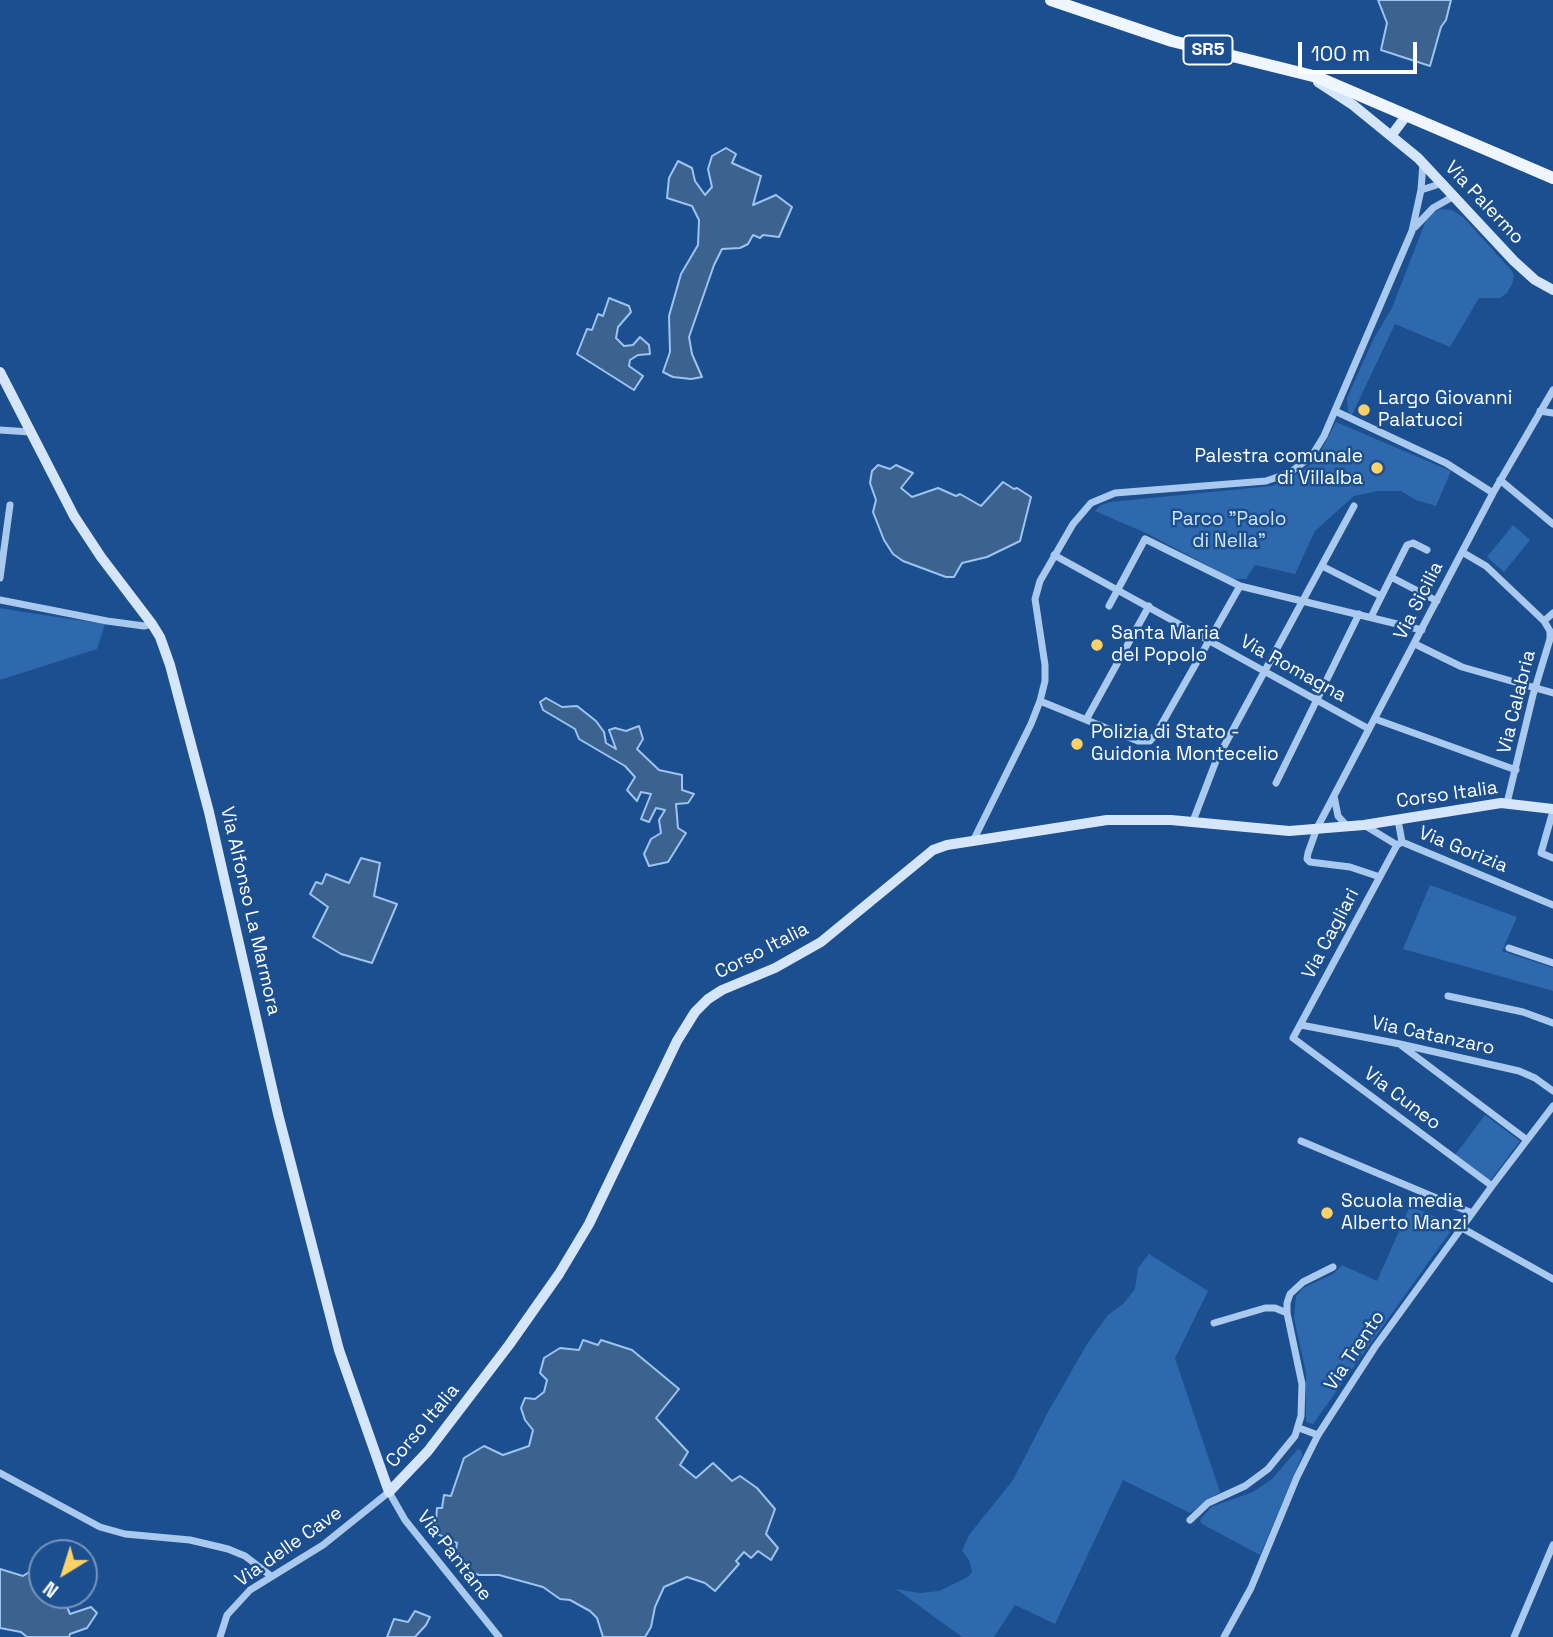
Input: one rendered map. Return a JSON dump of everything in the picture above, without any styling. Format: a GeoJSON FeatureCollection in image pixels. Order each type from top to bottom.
{"type":"FeatureCollection","features":[{"type":"Feature","properties":{"kind":"main road","name":"SR5"},"geometry":{"type":"LineString","coordinates":[[1051,0],[1183,44],[1323,79],[1553,178]]}},
{"type":"Feature","properties":{"kind":"street","name":"Via Palermo"},"geometry":{"type":"LineString","coordinates":[[1286,69],[1334,92],[1391,136],[1443,183],[1518,265],[1535,280],[1553,290]]}},
{"type":"Feature","properties":{"kind":"street"},"geometry":{"type":"LineString","coordinates":[[1391,136],[1406,116]]}},
{"type":"Feature","properties":{"kind":"street"},"geometry":{"type":"LineString","coordinates":[[973,842],[1040,701],[1045,681],[1045,666],[1035,599],[1040,581],[1085,508],[1104,496],[1126,491],[1261,482],[1289,473],[1313,454],[1322,441],[1412,231],[1421,190],[1423,163]]}},
{"type":"Feature","properties":{"kind":"street"},"geometry":{"type":"LineString","coordinates":[[1421,190],[1443,183]]}},
{"type":"Feature","properties":{"kind":"street"},"geometry":{"type":"LineString","coordinates":[[1412,231],[1433,208],[1454,196]]}},
{"type":"Feature","properties":{"kind":"street","name":"Via Alfonso La Marmora"},"geometry":{"type":"LineString","coordinates":[[0,372],[83,532],[152,624],[170,665],[209,812],[278,1114],[338,1350],[389,1492]]}},
{"type":"Feature","properties":{"kind":"street","name":"Via Sicilia"},"geometry":{"type":"LineString","coordinates":[[1380,877],[1350,867],[1309,862],[1308,853],[1317,828],[1500,480],[1553,390]]}},
{"type":"Feature","properties":{"kind":"street"},"geometry":{"type":"LineString","coordinates":[[1335,411],[1447,463],[1493,494]]}},
{"type":"Feature","properties":{"kind":"street"},"geometry":{"type":"LineString","coordinates":[[1540,411],[1553,413]]}},
{"type":"Feature","properties":{"kind":"street"},"geometry":{"type":"LineString","coordinates":[[0,430],[30,432]]}},
{"type":"Feature","properties":{"kind":"street"},"geometry":{"type":"LineString","coordinates":[[1500,480],[1553,524]]}},
{"type":"Feature","properties":{"kind":"street"},"geometry":{"type":"LineString","coordinates":[[0,578],[10,505]]}},
{"type":"Feature","properties":{"kind":"street"},"geometry":{"type":"LineString","coordinates":[[1193,821],[1216,761],[1354,506]]}},
{"type":"Feature","properties":{"kind":"street"},"geometry":{"type":"LineString","coordinates":[[1109,606],[1144,539],[1240,586],[1422,630]]}},
{"type":"Feature","properties":{"kind":"street"},"geometry":{"type":"LineString","coordinates":[[1371,617],[1408,544],[1413,543],[1427,550]]}},
{"type":"Feature","properties":{"kind":"street"},"geometry":{"type":"LineString","coordinates":[[1462,552],[1491,570],[1544,621],[1553,612]]}},
{"type":"Feature","properties":{"kind":"street","name":"Via Romagna"},"geometry":{"type":"LineString","coordinates":[[1054,555],[1369,729]]}},
{"type":"Feature","properties":{"kind":"street"},"geometry":{"type":"LineString","coordinates":[[1322,566],[1381,596]]}},
{"type":"Feature","properties":{"kind":"street"},"geometry":{"type":"LineString","coordinates":[[1391,577],[1437,601]]}},
{"type":"Feature","properties":{"kind":"street"},"geometry":{"type":"LineString","coordinates":[[1040,701],[1141,742],[1150,741],[1240,586]]}},
{"type":"Feature","properties":{"kind":"street"},"geometry":{"type":"LineString","coordinates":[[0,600],[107,621],[144,626],[152,624]]}},
{"type":"Feature","properties":{"kind":"street"},"geometry":{"type":"LineString","coordinates":[[1086,720],[1149,606]]}},
{"type":"Feature","properties":{"kind":"street"},"geometry":{"type":"LineString","coordinates":[[1276,783],[1359,614]]}},
{"type":"Feature","properties":{"kind":"street","name":"Via Calabria"},"geometry":{"type":"LineString","coordinates":[[1507,803],[1550,637],[1549,628],[1544,621]]}},
{"type":"Feature","properties":{"kind":"street"},"geometry":{"type":"LineString","coordinates":[[1415,644],[1462,667],[1553,694]]}},
{"type":"Feature","properties":{"kind":"street"},"geometry":{"type":"LineString","coordinates":[[1375,719],[1516,770]]}},
{"type":"Feature","properties":{"kind":"street"},"geometry":{"type":"LineString","coordinates":[[1334,796],[1339,816],[1346,826]]}},
{"type":"Feature","properties":{"kind":"street","name":"Corso Italia"},"geometry":{"type":"LineString","coordinates":[[389,1492],[428,1451],[559,1274],[589,1224],[677,1041],[699,1007],[722,990],[789,961],[830,935],[933,850],[943,846],[1107,820],[1193,821],[1280,831],[1364,825],[1507,803],[1553,810]]}},
{"type":"Feature","properties":{"kind":"street"},"geometry":{"type":"LineString","coordinates":[[1553,810],[1541,853],[1553,858]]}},
{"type":"Feature","properties":{"kind":"street"},"geometry":{"type":"LineString","coordinates":[[1398,820],[1399,844]]}},
{"type":"Feature","properties":{"kind":"street","name":"Via Gorizia"},"geometry":{"type":"LineString","coordinates":[[1364,825],[1399,844],[1553,905]]}},
{"type":"Feature","properties":{"kind":"street","name":"Via Cagliari"},"geometry":{"type":"LineString","coordinates":[[1293,1038],[1399,844]]}},
{"type":"Feature","properties":{"kind":"street"},"geometry":{"type":"LineString","coordinates":[[1509,948],[1553,963]]}},
{"type":"Feature","properties":{"kind":"street"},"geometry":{"type":"LineString","coordinates":[[1448,996],[1523,1012],[1553,1023]]}},
{"type":"Feature","properties":{"kind":"street","name":"Via Catanzaro"},"geometry":{"type":"LineString","coordinates":[[1301,1025],[1519,1071],[1553,1091]]}},
{"type":"Feature","properties":{"kind":"street","name":"Via Cuneo"},"geometry":{"type":"LineString","coordinates":[[1293,1038],[1492,1186]]}},
{"type":"Feature","properties":{"kind":"street"},"geometry":{"type":"LineString","coordinates":[[1400,1044],[1527,1140]]}},
{"type":"Feature","properties":{"kind":"street","name":"Via Trento"},"geometry":{"type":"LineString","coordinates":[[1224,1637],[1251,1588],[1297,1477],[1318,1435],[1375,1347],[1553,1106]]}},
{"type":"Feature","properties":{"kind":"street"},"geometry":{"type":"LineString","coordinates":[[1301,1141],[1472,1213]]}},
{"type":"Feature","properties":{"kind":"street"},"geometry":{"type":"LineString","coordinates":[[1462,1228],[1553,1279]]}},
{"type":"Feature","properties":{"kind":"street"},"geometry":{"type":"LineString","coordinates":[[1190,1520],[1208,1503],[1245,1486],[1268,1469],[1288,1447],[1299,1428],[1302,1384],[1287,1313],[1288,1300],[1296,1288],[1333,1267]]}},
{"type":"Feature","properties":{"kind":"street"},"geometry":{"type":"LineString","coordinates":[[1214,1323],[1265,1307],[1287,1313]]}},
{"type":"Feature","properties":{"kind":"street"},"geometry":{"type":"LineString","coordinates":[[1299,1428],[1318,1435]]}},
{"type":"Feature","properties":{"kind":"street"},"geometry":{"type":"LineString","coordinates":[[0,1474],[100,1527],[119,1532],[190,1540],[228,1549],[253,1561],[271,1576]]}},
{"type":"Feature","properties":{"kind":"street","name":"Via delle Cave"},"geometry":{"type":"LineString","coordinates":[[220,1637],[227,1615],[235,1604],[271,1576],[323,1545],[389,1492]]}},
{"type":"Feature","properties":{"kind":"street","name":"Via Pantane"},"geometry":{"type":"LineString","coordinates":[[389,1492],[405,1520],[499,1637]]}},
{"type":"Feature","properties":{"kind":"street"},"geometry":{"type":"LineString","coordinates":[[1514,1637],[1553,1545]]}},
{"type":"Feature","properties":{"kind":"green space"},"geometry":{"type":"Polygon","coordinates":[[[1441,209],[1452,210],[1463,217],[1512,271],[1512,284],[1500,298],[1479,298],[1450,347],[1395,324],[1351,417],[1347,398],[1374,338],[1392,308],[1426,220],[1441,209]]]}},
{"type":"Feature","properties":{"kind":"green space","name":"Parco \"Paolo di Nella\""},"geometry":{"type":"Polygon","coordinates":[[[1336,422],[1451,471],[1436,506],[1416,500],[1401,491],[1378,491],[1354,496],[1315,531],[1295,574],[1255,565],[1246,579],[1233,579],[1148,534],[1095,511],[1110,502],[1272,486],[1301,472],[1317,458],[1336,422]]]}},
{"type":"Feature","properties":{"kind":"green space"},"geometry":{"type":"Polygon","coordinates":[[[1513,525],[1530,540],[1504,572],[1487,557],[1513,525]]]}},
{"type":"Feature","properties":{"kind":"green space"},"geometry":{"type":"Polygon","coordinates":[[[0,608],[105,624],[97,649],[0,680],[0,608]]]}},
{"type":"Feature","properties":{"kind":"green space"},"geometry":{"type":"Polygon","coordinates":[[[1430,885],[1517,917],[1502,951],[1553,968],[1553,991],[1403,949],[1430,885]]]}},
{"type":"Feature","properties":{"kind":"green space"},"geometry":{"type":"Polygon","coordinates":[[[1485,1115],[1520,1141],[1490,1181],[1455,1155],[1485,1115]]]}},
{"type":"Feature","properties":{"kind":"green space"},"geometry":{"type":"Polygon","coordinates":[[[1410,1206],[1455,1225],[1313,1424],[1306,1422],[1306,1373],[1294,1318],[1296,1296],[1303,1288],[1333,1274],[1342,1265],[1377,1281],[1410,1206]]]}},
{"type":"Feature","properties":{"kind":"green space"},"geometry":{"type":"Polygon","coordinates":[[[1149,1254],[1208,1291],[1175,1358],[1220,1492],[1190,1513],[1123,1480],[1055,1624],[1015,1605],[994,1637],[962,1637],[896,1589],[920,1593],[939,1591],[968,1577],[972,1572],[969,1560],[962,1551],[969,1535],[1013,1480],[1087,1344],[1108,1315],[1124,1303],[1135,1289],[1138,1268],[1149,1254]]]}},
{"type":"Feature","properties":{"kind":"green space"},"geometry":{"type":"Polygon","coordinates":[[[1298,1449],[1302,1451],[1302,1456],[1260,1555],[1202,1524],[1200,1520],[1211,1507],[1253,1492],[1272,1479],[1298,1449]]]}},
{"type":"Feature","properties":{"kind":"shaded area"},"geometry":{"type":"Polygon","coordinates":[[[1378,0],[1451,0],[1430,66],[1381,50],[1387,23],[1378,0]]]}},
{"type":"Feature","properties":{"kind":"shaded area"},"geometry":{"type":"Polygon","coordinates":[[[726,148],[736,154],[732,163],[761,176],[753,205],[776,195],[792,207],[779,237],[763,235],[760,238],[753,235],[748,244],[740,248],[722,249],[689,337],[692,354],[702,377],[673,377],[663,372],[670,352],[669,316],[681,274],[698,245],[699,220],[692,206],[667,198],[669,178],[678,161],[692,168],[695,181],[705,195],[712,187],[708,169],[712,156],[726,148]]]}},
{"type":"Feature","properties":{"kind":"shaded area"},"geometry":{"type":"Polygon","coordinates":[[[609,298],[629,306],[631,312],[618,327],[616,338],[624,346],[633,345],[640,337],[649,345],[650,354],[638,355],[630,360],[629,366],[643,376],[634,390],[577,354],[587,329],[592,330],[598,314],[603,316],[609,298]]]}},
{"type":"Feature","properties":{"kind":"shaded area"},"geometry":{"type":"Polygon","coordinates":[[[878,465],[890,469],[896,465],[913,473],[901,488],[912,497],[938,488],[956,496],[960,494],[981,506],[1003,482],[1014,489],[1017,488],[1031,497],[1020,541],[987,557],[962,563],[954,577],[946,577],[903,561],[893,554],[884,540],[873,512],[876,500],[870,483],[872,471],[878,465]]]}},
{"type":"Feature","properties":{"kind":"shaded area"},"geometry":{"type":"Polygon","coordinates":[[[546,698],[562,707],[577,706],[596,721],[604,732],[606,743],[616,749],[609,730],[615,728],[626,731],[639,726],[643,739],[637,749],[659,770],[682,775],[682,790],[694,794],[688,803],[676,804],[678,828],[686,833],[668,862],[649,866],[644,854],[651,839],[661,833],[659,820],[665,810],[656,808],[649,822],[641,819],[651,794],[641,792],[637,801],[627,790],[635,777],[625,766],[579,739],[575,729],[543,710],[540,702],[546,698]]]}},
{"type":"Feature","properties":{"kind":"shaded area"},"geometry":{"type":"Polygon","coordinates":[[[361,858],[380,863],[374,896],[397,904],[372,963],[341,954],[313,937],[328,907],[310,894],[316,882],[322,884],[326,874],[349,883],[361,858]]]}},
{"type":"Feature","properties":{"kind":"shaded area"},"geometry":{"type":"Polygon","coordinates":[[[583,1340],[598,1345],[601,1340],[632,1350],[679,1389],[656,1418],[688,1452],[680,1465],[696,1478],[713,1463],[732,1481],[740,1476],[757,1488],[775,1509],[766,1534],[778,1548],[771,1560],[758,1551],[751,1558],[744,1552],[736,1561],[739,1564],[715,1591],[705,1583],[687,1577],[664,1587],[645,1637],[603,1637],[597,1618],[570,1600],[560,1599],[543,1587],[499,1575],[479,1575],[469,1571],[455,1556],[457,1543],[435,1533],[437,1508],[442,1508],[444,1495],[451,1496],[464,1458],[484,1446],[503,1455],[529,1446],[533,1430],[525,1420],[521,1408],[525,1398],[535,1399],[544,1392],[547,1380],[540,1373],[544,1358],[560,1348],[579,1350],[583,1340]]]}},
{"type":"Feature","properties":{"kind":"shaded area"},"geometry":{"type":"Polygon","coordinates":[[[0,1569],[23,1576],[28,1573],[28,1609],[68,1609],[70,1614],[93,1609],[97,1613],[87,1628],[70,1634],[69,1637],[27,1637],[21,1632],[0,1628],[0,1569]]]}},
{"type":"Feature","properties":{"kind":"shaded area"},"geometry":{"type":"Polygon","coordinates":[[[415,1611],[430,1617],[415,1637],[387,1637],[394,1619],[408,1622],[415,1611]]]}},
{"type":"Feature","properties":{"kind":"place","name":"Largo Giovanni Palatucci"},"geometry":{"type":"Point","coordinates":[1364,410]}},
{"type":"Feature","properties":{"kind":"place","name":"Palestra comunale di Villalba"},"geometry":{"type":"Point","coordinates":[1377,468]}},
{"type":"Feature","properties":{"kind":"place","name":"Santa Maria del Popolo"},"geometry":{"type":"Point","coordinates":[1097,645]}},
{"type":"Feature","properties":{"kind":"place","name":"Polizia di Stato - Guidonia Montecelio"},"geometry":{"type":"Point","coordinates":[1077,744]}},
{"type":"Feature","properties":{"kind":"place","name":"Scuola media Alberto Manzi"},"geometry":{"type":"Point","coordinates":[1327,1213]}}]}
